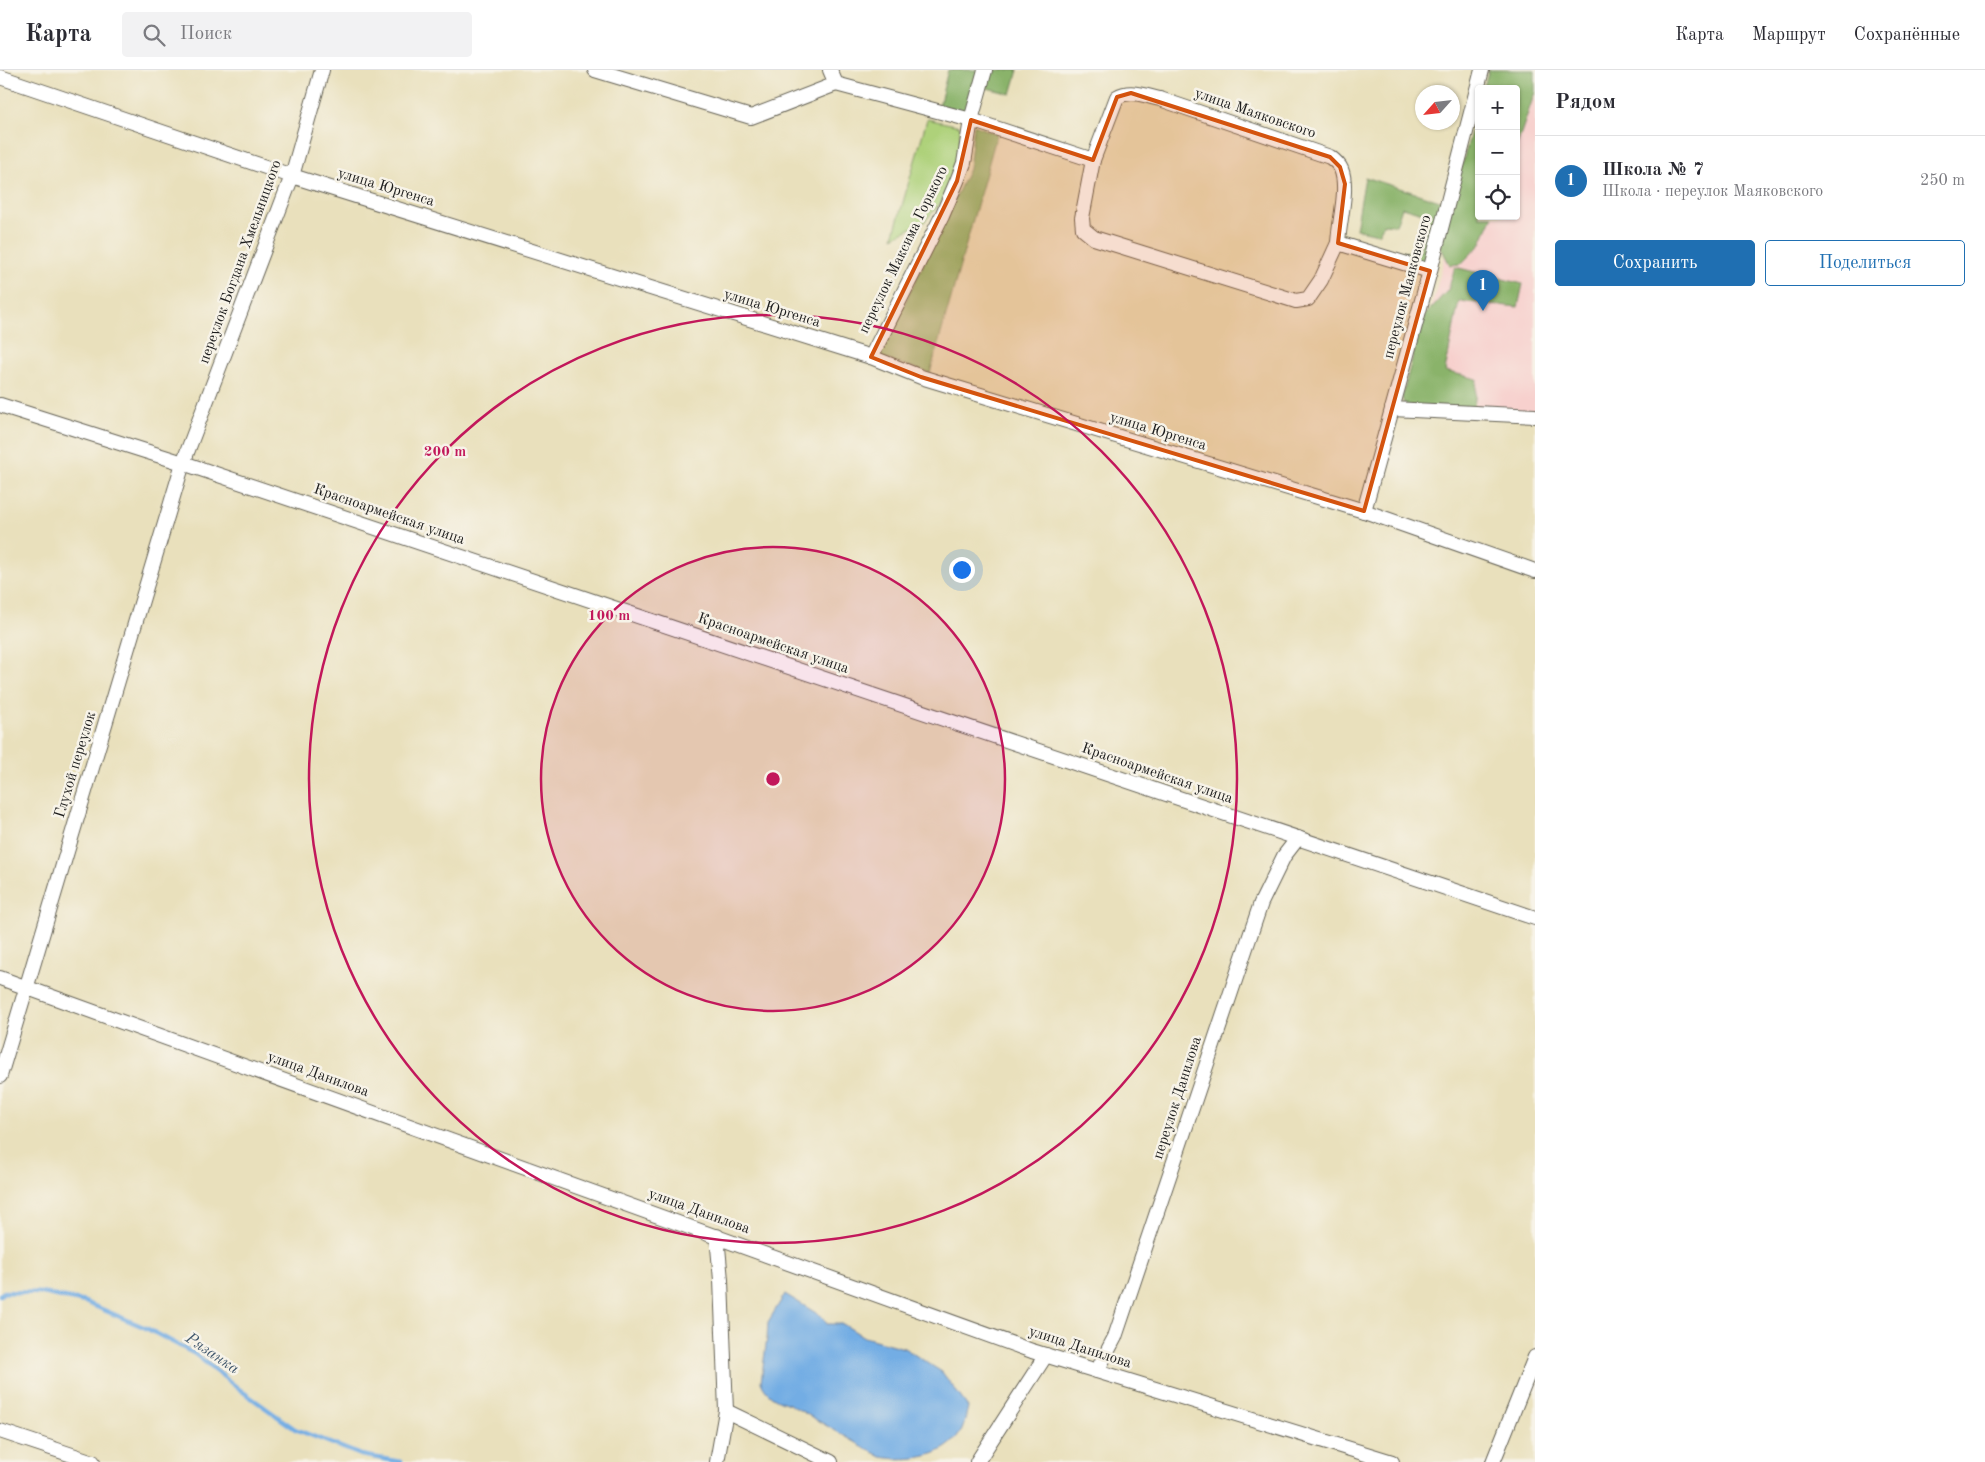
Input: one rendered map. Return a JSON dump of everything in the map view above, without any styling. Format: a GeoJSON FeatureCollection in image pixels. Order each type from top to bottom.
{"type":"FeatureCollection","features":[{"type":"Feature","properties":{"kind":"street","name":"переулок Богдана Хмельницкого"},"geometry":{"type":"LineString","coordinates":[[183,463],[292,176],[322,70]]}},
{"type":"Feature","properties":{"kind":"street"},"geometry":{"type":"LineString","coordinates":[[595,70],[751,117],[836,84],[971,120],[1093,160]]}},
{"type":"Feature","properties":{"kind":"street"},"geometry":{"type":"LineString","coordinates":[[830,70],[836,84]]}},
{"type":"Feature","properties":{"kind":"street","name":"переулок Максима Горького"},"geometry":{"type":"LineString","coordinates":[[871,357],[942,216],[957,181],[964,163],[971,120],[985,70]]}},
{"type":"Feature","properties":{"kind":"street","name":"переулок Маяковского"},"geometry":{"type":"LineString","coordinates":[[1364,511],[1430,271],[1482,70]]}},
{"type":"Feature","properties":{"kind":"street","name":"улица Юргенса"},"geometry":{"type":"LineString","coordinates":[[0,77],[292,176],[871,357],[921,377],[1364,511],[1535,571]]}},
{"type":"Feature","properties":{"kind":"street","name":"улица Маяковского"},"geometry":{"type":"LineString","coordinates":[[1131,93],[1160,99],[1330,157],[1340,167],[1345,184],[1338,243],[1320,280],[1308,299],[1296,301],[1094,238],[1083,230],[1082,218],[1093,160],[1117,97],[1122,94],[1131,93]]}},
{"type":"Feature","properties":{"kind":"street"},"geometry":{"type":"LineString","coordinates":[[1338,243],[1430,271]]}},
{"type":"Feature","properties":{"kind":"street","name":"Красноармейская улица"},"geometry":{"type":"LineString","coordinates":[[0,405],[183,463],[1535,918]]}},
{"type":"Feature","properties":{"kind":"street"},"geometry":{"type":"LineString","coordinates":[[1392,409],[1535,416]]}},
{"type":"Feature","properties":{"kind":"street","name":"Глухой переулок"},"geometry":{"type":"LineString","coordinates":[[0,1076],[183,463]]}},
{"type":"Feature","properties":{"kind":"street","name":"переулок Данилова"},"geometry":{"type":"LineString","coordinates":[[1098,1371],[1115,1337],[1262,903],[1284,856],[1298,838]]}},
{"type":"Feature","properties":{"kind":"street","name":"улица Данилова"},"geometry":{"type":"LineString","coordinates":[[0,978],[1046,1355],[1392,1462]]}},
{"type":"Feature","properties":{"kind":"street"},"geometry":{"type":"LineString","coordinates":[[718,1236],[726,1411],[718,1462]]}},
{"type":"Feature","properties":{"kind":"street"},"geometry":{"type":"LineString","coordinates":[[976,1462],[1046,1355]]}},
{"type":"Feature","properties":{"kind":"street"},"geometry":{"type":"LineString","coordinates":[[1493,1462],[1535,1357]]}},
{"type":"Feature","properties":{"kind":"street"},"geometry":{"type":"LineString","coordinates":[[726,1411],[831,1462]]}},
{"type":"Feature","properties":{"kind":"street"},"geometry":{"type":"LineString","coordinates":[[0,1431],[93,1462]]}},
{"type":"Feature","properties":{"kind":"highlighted area"},"geometry":{"type":"Polygon","coordinates":[[[1131,93],[1330,157],[1340,167],[1345,184],[1338,243],[1430,271],[1364,511],[921,377],[871,357],[957,181],[971,120],[1093,160],[1117,97],[1131,93]]]}},
{"type":"Feature","properties":{"kind":"shaded area"},"geometry":{"type":"Polygon","coordinates":[[[1535,70],[1535,416],[1404,410],[1475,143],[1475,220],[1520,220],[1520,85],[1535,70]]]}},
{"type":"Feature","properties":{"kind":"green space"},"geometry":{"type":"Polygon","coordinates":[[[948,70],[984,70],[972,113],[939,106],[948,70]]]}},
{"type":"Feature","properties":{"kind":"green space"},"geometry":{"type":"Polygon","coordinates":[[[988,70],[1018,70],[1011,94],[983,87],[988,70]]]}},
{"type":"Feature","properties":{"kind":"green space"},"geometry":{"type":"Polygon","coordinates":[[[1489,70],[1535,70],[1535,92],[1520,136],[1520,85],[1484,85],[1489,70]]]}},
{"type":"Feature","properties":{"kind":"green space"},"geometry":{"type":"Polygon","coordinates":[[[1475,118],[1475,220],[1491,220],[1480,245],[1461,264],[1450,265],[1440,246],[1475,118]]]}},
{"type":"Feature","properties":{"kind":"green space"},"geometry":{"type":"Polygon","coordinates":[[[927,119],[960,126],[959,160],[941,203],[924,222],[893,237],[927,119]]]}},
{"type":"Feature","properties":{"kind":"green space"},"geometry":{"type":"Polygon","coordinates":[[[974,125],[997,134],[930,373],[879,357],[969,169],[974,125]]]}},
{"type":"Feature","properties":{"kind":"green space"},"geometry":{"type":"Polygon","coordinates":[[[1365,177],[1443,202],[1428,263],[1396,256],[1398,252],[1420,252],[1426,214],[1402,207],[1396,225],[1384,224],[1378,234],[1356,229],[1365,177]]]}},
{"type":"Feature","properties":{"kind":"green space"},"geometry":{"type":"Polygon","coordinates":[[[1455,267],[1523,284],[1518,307],[1459,301],[1445,371],[1477,379],[1474,408],[1405,406],[1402,398],[1423,317],[1448,290],[1455,267]]]}},
{"type":"Feature","properties":{"kind":"water"},"geometry":{"type":"Polygon","coordinates":[[[785,1294],[821,1316],[827,1324],[843,1324],[864,1337],[904,1348],[942,1372],[968,1407],[962,1430],[955,1439],[947,1447],[926,1456],[903,1459],[881,1457],[769,1394],[761,1382],[768,1322],[785,1294]]]}},
{"type":"Feature","properties":{"kind":"waterway","name":"Рязанка"},"geometry":{"type":"LineString","coordinates":[[0,1295],[4,1292],[42,1293],[85,1302],[146,1328],[195,1354],[239,1389],[295,1429],[361,1455],[401,1462]]}},
{"type":"Feature","properties":{"kind":"place","name":"Школа № 7"},"geometry":{"type":"Point","coordinates":[1483,311]}}]}
